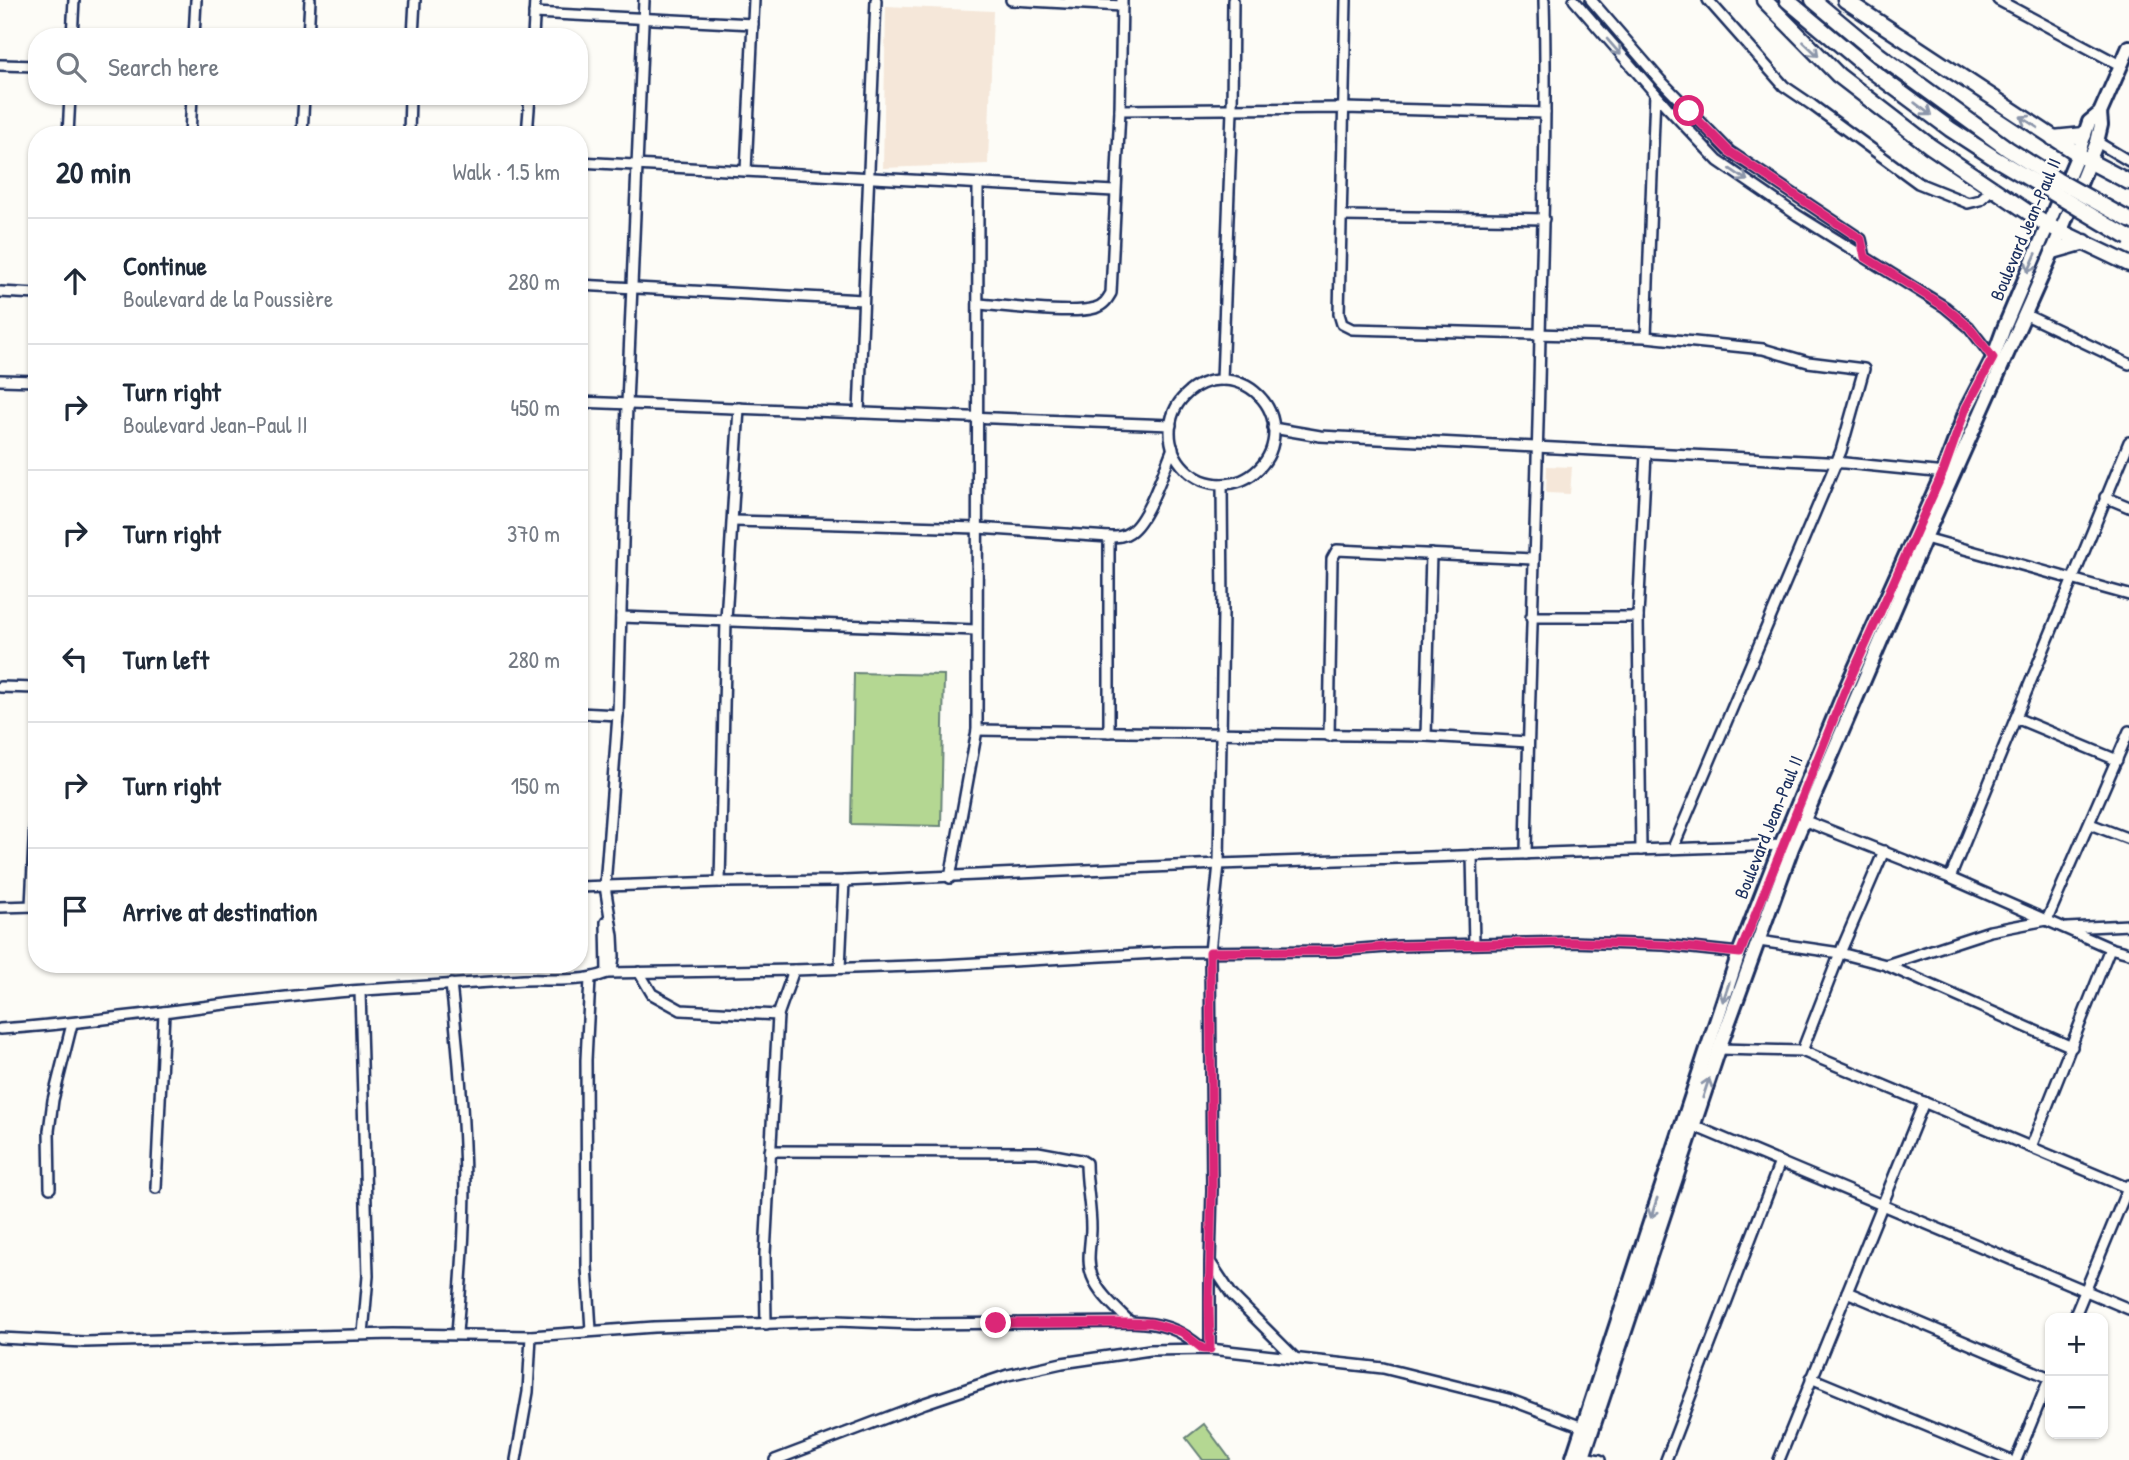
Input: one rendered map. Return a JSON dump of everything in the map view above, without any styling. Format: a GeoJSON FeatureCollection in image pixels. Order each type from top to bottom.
{"type":"FeatureCollection","features":[{"type":"Feature","properties":{"kind":"main road"},"geometry":{"type":"LineString","coordinates":[[1764,0],[1838,75],[1930,146],[2054,228],[2129,264]]}},
{"type":"Feature","properties":{"kind":"main road"},"geometry":{"type":"LineString","coordinates":[[1787,0],[1868,68],[1950,129],[2129,238]]}},
{"type":"Feature","properties":{"kind":"main road"},"geometry":{"type":"LineString","coordinates":[[1813,0],[1879,55],[2008,149],[2129,220]]}},
{"type":"Feature","properties":{"kind":"main road"},"geometry":{"type":"LineString","coordinates":[[1845,0],[2053,138],[2129,182]]}},
{"type":"Feature","properties":{"kind":"main road","name":"Boulevard Jean-Paul II"},"geometry":{"type":"LineString","coordinates":[[1588,1428],[1759,941],[1787,846],[1803,820],[1925,538],[1948,474],[1966,408],[1993,358],[2054,228],[2084,157],[2090,139],[2090,122],[2100,113],[2129,47]]}},
{"type":"Feature","properties":{"kind":"main road"},"geometry":{"type":"LineString","coordinates":[[2053,138],[2090,139]]}},
{"type":"Feature","properties":{"kind":"main road","name":"Boulevard Jean-Paul II"},"geometry":{"type":"LineString","coordinates":[[1579,1459],[1740,953],[1787,846],[1846,688],[2053,251],[2054,228]]}},
{"type":"Feature","properties":{"kind":"main road"},"geometry":{"type":"LineString","coordinates":[[2053,251],[2085,242]]}},
{"type":"Feature","properties":{"kind":"street"},"geometry":{"type":"LineString","coordinates":[[72,28],[74,0]]}},
{"type":"Feature","properties":{"kind":"street"},"geometry":{"type":"LineString","coordinates":[[194,28],[196,0]]}},
{"type":"Feature","properties":{"kind":"street"},"geometry":{"type":"LineString","coordinates":[[308,28],[310,0]]}},
{"type":"Feature","properties":{"kind":"street"},"geometry":{"type":"LineString","coordinates":[[413,28],[415,0]]}},
{"type":"Feature","properties":{"kind":"street"},"geometry":{"type":"LineString","coordinates":[[533,28],[535,0]]}},
{"type":"Feature","properties":{"kind":"street"},"geometry":{"type":"LineString","coordinates":[[609,972],[614,956],[605,886],[618,715],[627,404],[644,0]]}},
{"type":"Feature","properties":{"kind":"street"},"geometry":{"type":"LineString","coordinates":[[746,171],[754,0]]}},
{"type":"Feature","properties":{"kind":"street"},"geometry":{"type":"LineString","coordinates":[[859,413],[876,0]]}},
{"type":"Feature","properties":{"kind":"street"},"geometry":{"type":"LineString","coordinates":[[979,304],[1079,310],[1106,302],[1111,293],[1122,3],[1011,0]]}},
{"type":"Feature","properties":{"kind":"street"},"geometry":{"type":"LineString","coordinates":[[1222,380],[1232,110],[1233,0]]}},
{"type":"Feature","properties":{"kind":"street"},"geometry":{"type":"LineString","coordinates":[[1346,0],[1339,314],[1342,324],[1352,329],[1646,337],[1763,349],[1808,362],[1864,369],[1836,463],[1673,848]]}},
{"type":"Feature","properties":{"kind":"street"},"geometry":{"type":"LineString","coordinates":[[1525,853],[1533,559],[1539,447],[1544,219],[1544,0]]}},
{"type":"Feature","properties":{"kind":"street"},"geometry":{"type":"LineString","coordinates":[[1574,0],[1718,160],[1797,215],[1945,307],[1969,327],[1993,358]]}},
{"type":"Feature","properties":{"kind":"street"},"geometry":{"type":"LineString","coordinates":[[1591,0],[1661,81],[1729,151],[1861,239],[1865,257]]}},
{"type":"Feature","properties":{"kind":"street"},"geometry":{"type":"LineString","coordinates":[[1708,0],[1784,86],[1835,121],[1899,171],[1918,183],[1968,204],[1980,200],[1993,188]]}},
{"type":"Feature","properties":{"kind":"street"},"geometry":{"type":"LineString","coordinates":[[1998,0],[2120,65]]}},
{"type":"Feature","properties":{"kind":"street"},"geometry":{"type":"LineString","coordinates":[[534,13],[753,24]]}},
{"type":"Feature","properties":{"kind":"street"},"geometry":{"type":"LineString","coordinates":[[0,65],[28,66]]}},
{"type":"Feature","properties":{"kind":"street"},"geometry":{"type":"LineString","coordinates":[[1646,337],[1655,93]]}},
{"type":"Feature","properties":{"kind":"street"},"geometry":{"type":"LineString","coordinates":[[68,126],[70,105]]}},
{"type":"Feature","properties":{"kind":"street"},"geometry":{"type":"LineString","coordinates":[[190,126],[191,105]]}},
{"type":"Feature","properties":{"kind":"street"},"geometry":{"type":"LineString","coordinates":[[302,126],[304,105]]}},
{"type":"Feature","properties":{"kind":"street"},"geometry":{"type":"LineString","coordinates":[[409,126],[410,105]]}},
{"type":"Feature","properties":{"kind":"street"},"geometry":{"type":"LineString","coordinates":[[528,126],[529,105]]}},
{"type":"Feature","properties":{"kind":"street"},"geometry":{"type":"LineString","coordinates":[[1120,110],[1344,108],[1545,113]]}},
{"type":"Feature","properties":{"kind":"street"},"geometry":{"type":"LineString","coordinates":[[2090,139],[2129,161]]}},
{"type":"Feature","properties":{"kind":"street"},"geometry":{"type":"LineString","coordinates":[[588,162],[1114,191]]}},
{"type":"Feature","properties":{"kind":"street"},"geometry":{"type":"LineString","coordinates":[[950,878],[977,730],[978,184]]}},
{"type":"Feature","properties":{"kind":"street"},"geometry":{"type":"LineString","coordinates":[[1342,216],[1544,219]]}},
{"type":"Feature","properties":{"kind":"street"},"geometry":{"type":"LineString","coordinates":[[588,285],[863,300]]}},
{"type":"Feature","properties":{"kind":"street"},"geometry":{"type":"LineString","coordinates":[[0,292],[28,294]]}},
{"type":"Feature","properties":{"kind":"street"},"geometry":{"type":"LineString","coordinates":[[2024,314],[2129,364]]}},
{"type":"Feature","properties":{"kind":"street"},"geometry":{"type":"LineString","coordinates":[[0,380],[28,381]]}},
{"type":"Feature","properties":{"kind":"street"},"geometry":{"type":"LineString","coordinates":[[1222,380],[1237,383],[1257,394],[1270,412],[1273,444],[1266,460],[1254,473],[1239,481],[1222,484],[1191,474],[1180,462],[1173,448],[1171,425],[1183,398],[1201,386],[1222,380]]}},
{"type":"Feature","properties":{"kind":"street"},"geometry":{"type":"LineString","coordinates":[[588,402],[1171,425]]}},
{"type":"Feature","properties":{"kind":"street"},"geometry":{"type":"LineString","coordinates":[[720,882],[726,620],[739,408]]}},
{"type":"Feature","properties":{"kind":"street"},"geometry":{"type":"LineString","coordinates":[[1273,428],[1320,436],[1836,463],[1948,474]]}},
{"type":"Feature","properties":{"kind":"street"},"geometry":{"type":"LineString","coordinates":[[1950,878],[2129,442]]}},
{"type":"Feature","properties":{"kind":"street"},"geometry":{"type":"LineString","coordinates":[[733,521],[977,528],[1122,536],[1133,531],[1143,516],[1173,448]]}},
{"type":"Feature","properties":{"kind":"street"},"geometry":{"type":"LineString","coordinates":[[1641,850],[1638,617],[1646,453]]}},
{"type":"Feature","properties":{"kind":"street"},"geometry":{"type":"LineString","coordinates":[[1206,1349],[1212,1190],[1210,952],[1219,864],[1222,484]]}},
{"type":"Feature","properties":{"kind":"street"},"geometry":{"type":"LineString","coordinates":[[2105,497],[2129,507]]}},
{"type":"Feature","properties":{"kind":"street"},"geometry":{"type":"LineString","coordinates":[[1109,537],[1109,732]]}},
{"type":"Feature","properties":{"kind":"street"},"geometry":{"type":"LineString","coordinates":[[1925,538],[2129,595]]}},
{"type":"Feature","properties":{"kind":"street"},"geometry":{"type":"LineString","coordinates":[[1329,736],[1334,552],[1367,550],[1533,559]]}},
{"type":"Feature","properties":{"kind":"street"},"geometry":{"type":"LineString","coordinates":[[1426,736],[1431,554]]}},
{"type":"Feature","properties":{"kind":"street"},"geometry":{"type":"LineString","coordinates":[[621,617],[976,630]]}},
{"type":"Feature","properties":{"kind":"street"},"geometry":{"type":"LineString","coordinates":[[1531,617],[1638,617]]}},
{"type":"Feature","properties":{"kind":"street"},"geometry":{"type":"LineString","coordinates":[[0,687],[28,688]]}},
{"type":"Feature","properties":{"kind":"street"},"geometry":{"type":"LineString","coordinates":[[588,713],[618,715]]}},
{"type":"Feature","properties":{"kind":"street"},"geometry":{"type":"LineString","coordinates":[[2016,718],[2117,760]]}},
{"type":"Feature","properties":{"kind":"street"},"geometry":{"type":"LineString","coordinates":[[977,730],[1426,736],[1528,742]]}},
{"type":"Feature","properties":{"kind":"street"},"geometry":{"type":"LineString","coordinates":[[2047,920],[2129,731]]}},
{"type":"Feature","properties":{"kind":"street"},"geometry":{"type":"LineString","coordinates":[[1803,820],[1950,878],[2110,948],[2129,953]]}},
{"type":"Feature","properties":{"kind":"street"},"geometry":{"type":"LineString","coordinates":[[2090,824],[2129,839]]}},
{"type":"Feature","properties":{"kind":"street"},"geometry":{"type":"LineString","coordinates":[[588,887],[950,878],[1219,864],[1787,846]]}},
{"type":"Feature","properties":{"kind":"street"},"geometry":{"type":"LineString","coordinates":[[1802,1051],[1884,851]]}},
{"type":"Feature","properties":{"kind":"street"},"geometry":{"type":"LineString","coordinates":[[1472,855],[1474,944]]}},
{"type":"Feature","properties":{"kind":"street"},"geometry":{"type":"LineString","coordinates":[[840,968],[844,881]]}},
{"type":"Feature","properties":{"kind":"street"},"geometry":{"type":"LineString","coordinates":[[0,907],[28,906]]}},
{"type":"Feature","properties":{"kind":"street"},"geometry":{"type":"LineString","coordinates":[[1886,965],[1990,931],[2047,920]]}},
{"type":"Feature","properties":{"kind":"street"},"geometry":{"type":"LineString","coordinates":[[2066,928],[2129,925]]}},
{"type":"Feature","properties":{"kind":"street"},"geometry":{"type":"LineString","coordinates":[[1759,941],[1840,953],[1886,965],[2072,1047]]}},
{"type":"Feature","properties":{"kind":"street"},"geometry":{"type":"LineString","coordinates":[[0,1029],[72,1024],[360,991],[451,984],[590,979],[609,972],[794,970],[1474,944],[1616,943],[1740,953]]}},
{"type":"Feature","properties":{"kind":"street"},"geometry":{"type":"LineString","coordinates":[[2031,1147],[2110,948]]}},
{"type":"Feature","properties":{"kind":"street"},"geometry":{"type":"LineString","coordinates":[[766,1324],[765,1254],[778,1014],[794,970]]}},
{"type":"Feature","properties":{"kind":"street"},"geometry":{"type":"LineString","coordinates":[[639,972],[652,994],[681,1010],[778,1014]]}},
{"type":"Feature","properties":{"kind":"street"},"geometry":{"type":"LineString","coordinates":[[590,979],[586,1060],[587,1266],[591,1330]]}},
{"type":"Feature","properties":{"kind":"street"},"geometry":{"type":"LineString","coordinates":[[451,984],[459,1058],[464,1148],[463,1250],[457,1334]]}},
{"type":"Feature","properties":{"kind":"street"},"geometry":{"type":"LineString","coordinates":[[360,991],[368,1276],[363,1334]]}},
{"type":"Feature","properties":{"kind":"street"},"geometry":{"type":"LineString","coordinates":[[156,1188],[164,1012]]}},
{"type":"Feature","properties":{"kind":"street"},"geometry":{"type":"LineString","coordinates":[[50,1188],[49,1131],[53,1100],[72,1024]]}},
{"type":"Feature","properties":{"kind":"street"},"geometry":{"type":"LineString","coordinates":[[1719,1049],[1802,1051],[2128,1187],[2076,1313]]}},
{"type":"Feature","properties":{"kind":"street"},"geometry":{"type":"LineString","coordinates":[[1779,1460],[1924,1102]]}},
{"type":"Feature","properties":{"kind":"street"},"geometry":{"type":"LineString","coordinates":[[1693,1126],[2129,1309]]}},
{"type":"Feature","properties":{"kind":"street"},"geometry":{"type":"LineString","coordinates":[[771,1151],[1038,1152],[1081,1160],[1086,1163],[1091,1229],[1089,1266],[1092,1276],[1106,1298],[1130,1322]]}},
{"type":"Feature","properties":{"kind":"street"},"geometry":{"type":"LineString","coordinates":[[1665,1460],[1780,1162]]}},
{"type":"Feature","properties":{"kind":"street"},"geometry":{"type":"LineString","coordinates":[[1210,1262],[1232,1295],[1294,1357]]}},
{"type":"Feature","properties":{"kind":"street"},"geometry":{"type":"LineString","coordinates":[[1846,1292],[2048,1376]]}},
{"type":"Feature","properties":{"kind":"street"},"geometry":{"type":"LineString","coordinates":[[0,1338],[85,1342],[363,1334],[531,1336],[591,1330],[837,1321],[915,1324],[1130,1322],[1151,1323],[1182,1332],[1206,1349]]}},
{"type":"Feature","properties":{"kind":"street"},"geometry":{"type":"LineString","coordinates":[[516,1460],[528,1392],[531,1336]]}},
{"type":"Feature","properties":{"kind":"street"},"geometry":{"type":"LineString","coordinates":[[775,1460],[914,1407],[1008,1375],[1062,1363],[1150,1350],[1206,1349],[1383,1368],[1508,1399],[1588,1428]]}},
{"type":"Feature","properties":{"kind":"street"},"geometry":{"type":"LineString","coordinates":[[1811,1378],[2009,1460]]}},
{"type":"Feature","properties":{"kind":"street"},"geometry":{"type":"LineString","coordinates":[[2016,1460],[2045,1389]]}},
{"type":"Feature","properties":{"kind":"street"},"geometry":{"type":"LineString","coordinates":[[1579,1459],[1600,1460]]}},
{"type":"Feature","properties":{"kind":"shaded area"},"geometry":{"type":"Polygon","coordinates":[[[886,6],[993,11],[988,164],[883,168],[886,6]]]}},
{"type":"Feature","properties":{"kind":"shaded area"},"geometry":{"type":"Polygon","coordinates":[[[1547,466],[1572,467],[1570,494],[1546,493],[1547,466]]]}},
{"type":"Feature","properties":{"kind":"green space"},"geometry":{"type":"Polygon","coordinates":[[[854,673],[944,675],[941,826],[851,824],[854,673]]]}},
{"type":"Feature","properties":{"kind":"green space"},"geometry":{"type":"Polygon","coordinates":[[[1204,1424],[1229,1460],[1203,1460],[1186,1438],[1204,1424]]]}},
{"type":"Feature","properties":{"kind":"route"},"geometry":{"type":"LineString","coordinates":[[996,1323],[1151,1323],[1185,1333],[1203,1349],[1210,1349],[1210,952],[1336,951],[1399,946],[1572,942],[1664,945],[1740,953],[1846,688],[1943,472],[1966,408],[1993,358],[1969,327],[1945,307],[1865,257],[1861,239],[1729,151],[1689,111]]}}]}
